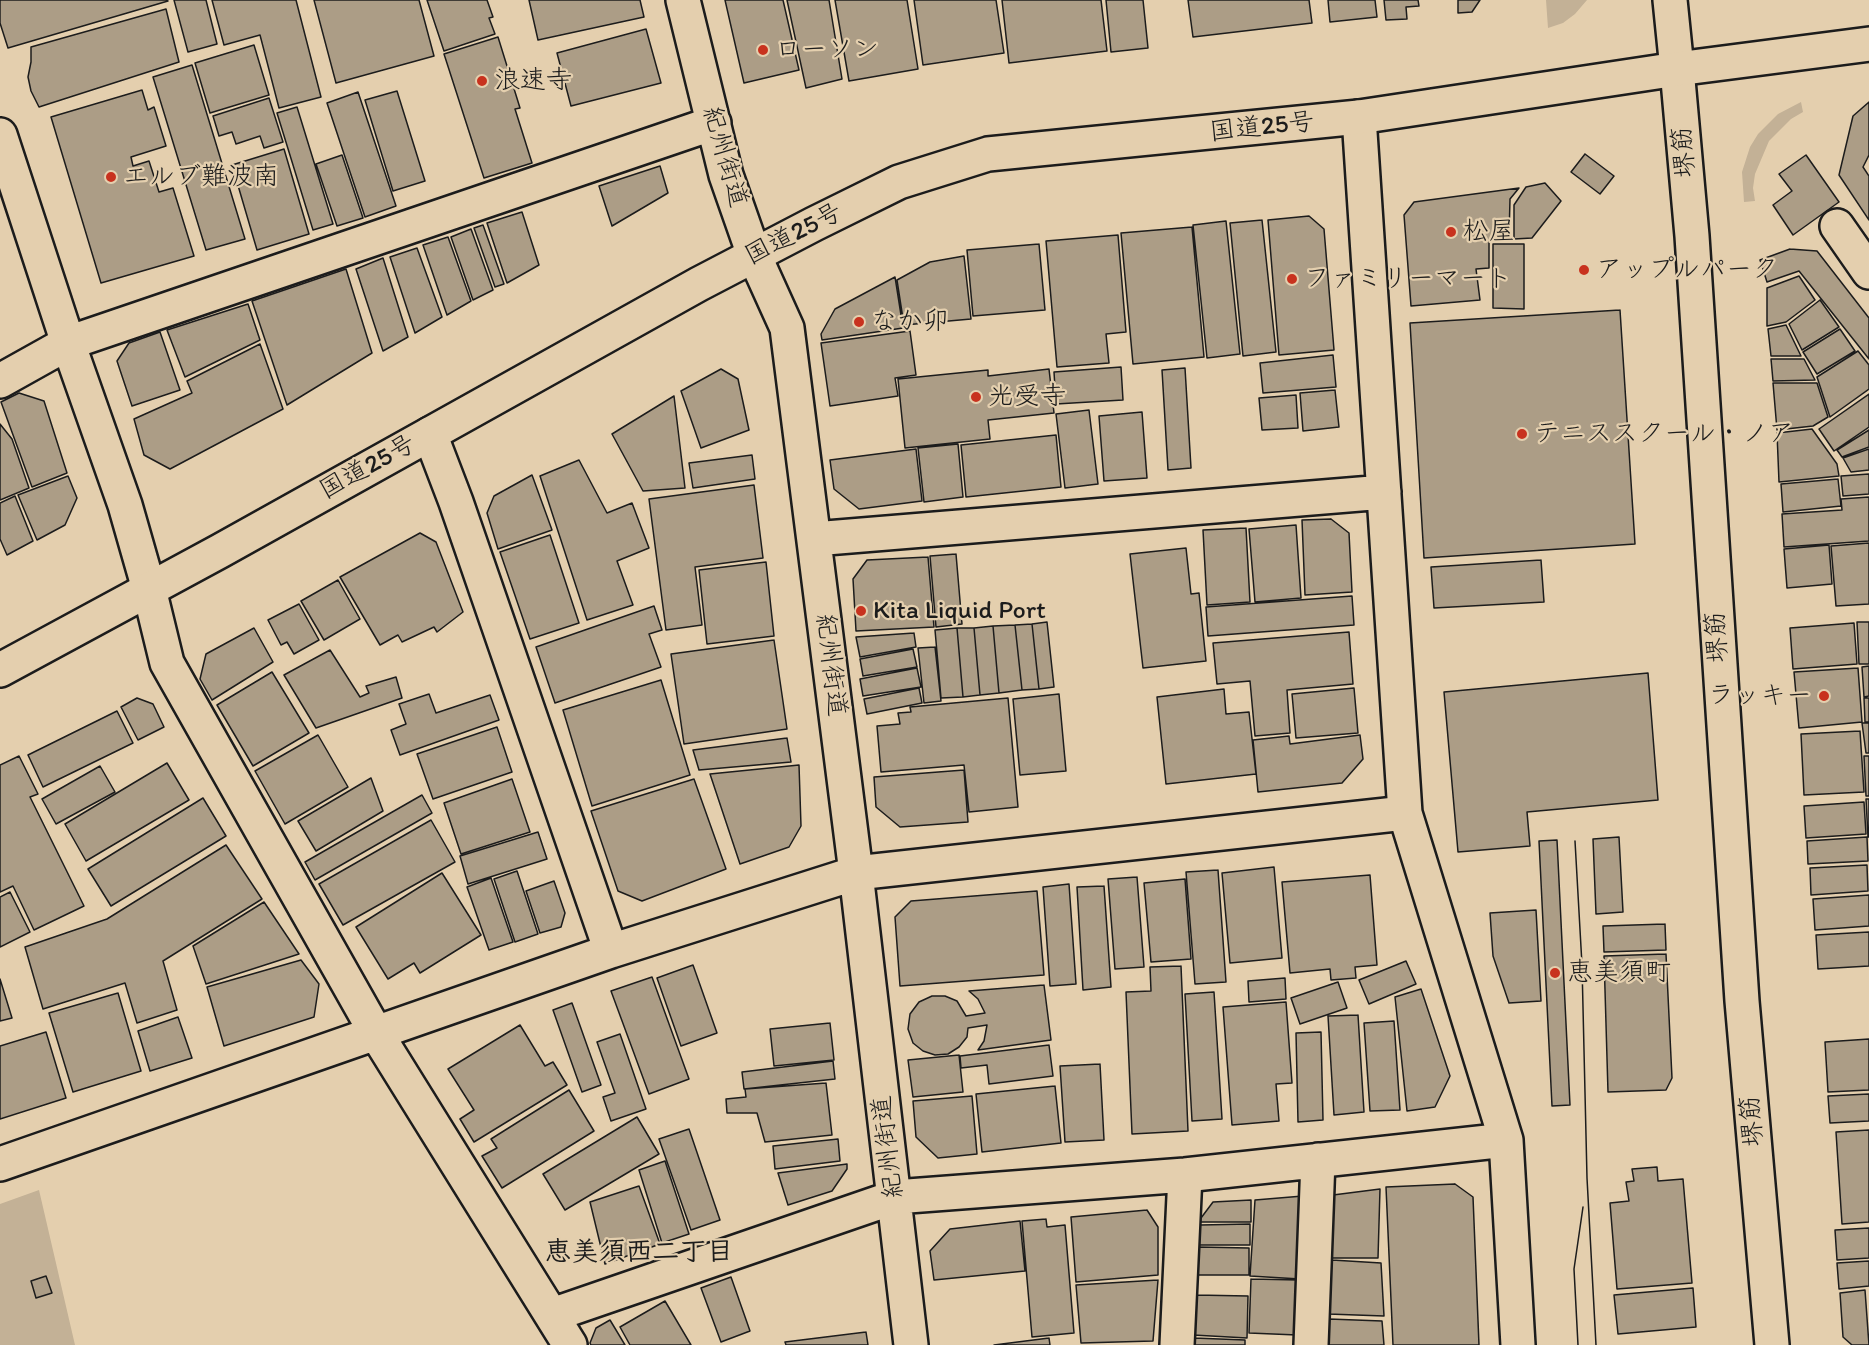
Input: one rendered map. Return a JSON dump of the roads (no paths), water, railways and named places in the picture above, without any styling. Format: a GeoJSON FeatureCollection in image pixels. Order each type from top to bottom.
{"type":"FeatureCollection","features":[{"type":"Feature","properties":{"kind":"main road","name":"紀州街道"},"geometry":{"type":"LineString","coordinates":[[683,0],[726,175],[754,255],[787,328],[856,873],[911,1345]]}},
{"type":"Feature","properties":{"kind":"main road","name":"堺筋"},"geometry":{"type":"LineString","coordinates":[[1670,0],[1693,248],[1742,1001],[1772,1345]]}},
{"type":"Feature","properties":{"kind":"main road","name":"国道25号"},"geometry":{"type":"LineString","coordinates":[[0,670],[754,255],[899,182],[988,154],[1359,117],[1677,69],[1869,44]]}},
{"type":"Feature","properties":{"kind":"main road"},"geometry":{"type":"LineString","coordinates":[[1359,117],[1405,813],[1506,1140],[1518,1345]]}},
{"type":"Feature","properties":{"kind":"main road"},"geometry":{"type":"LineString","coordinates":[[0,381],[68,343],[714,123]]}},
{"type":"Feature","properties":{"kind":"main road"},"geometry":{"type":"LineString","coordinates":[[0,135],[68,343],[125,505],[167,663],[376,1033],[570,1345]]}},
{"type":"Feature","properties":{"kind":"main road"},"geometry":{"type":"LineString","coordinates":[[1837,226],[1869,272]]}},
{"type":"Feature","properties":{"kind":"main road"},"geometry":{"type":"LineString","coordinates":[[430,434],[456,502],[611,951]]}},
{"type":"Feature","properties":{"kind":"main road"},"geometry":{"type":"LineString","coordinates":[[814,539],[1384,492]]}},
{"type":"Feature","properties":{"kind":"main road"},"geometry":{"type":"LineString","coordinates":[[0,1164],[611,951],[856,873],[1405,813]]}},
{"type":"Feature","properties":{"kind":"main road"},"geometry":{"type":"LineString","coordinates":[[552,1315],[895,1197],[1185,1175],[1506,1140]]}},
{"type":"Feature","properties":{"kind":"main road"},"geometry":{"type":"LineString","coordinates":[[1311,1345],[1318,1160]]}},
{"type":"Feature","properties":{"kind":"main road"},"geometry":{"type":"LineString","coordinates":[[1177,1345],[1185,1175]]}},
{"type":"Feature","properties":{"kind":"tram line"},"geometry":{"type":"LineString","coordinates":[[1575,841],[1582,965],[1587,1178],[1596,1345]]}},
{"type":"Feature","properties":{"kind":"tram line"},"geometry":{"type":"LineString","coordinates":[[1578,1345],[1574,1269],[1583,1207]]}},
{"type":"Feature","properties":{"kind":"place","name":"ローソン"},"geometry":{"type":"Point","coordinates":[763,50]}},
{"type":"Feature","properties":{"kind":"place","name":"浪速寺"},"geometry":{"type":"Point","coordinates":[482,81]}},
{"type":"Feature","properties":{"kind":"place","name":"エルブ難波南"},"geometry":{"type":"Point","coordinates":[111,177]}},
{"type":"Feature","properties":{"kind":"place","name":"松屋"},"geometry":{"type":"Point","coordinates":[1451,232]}},
{"type":"Feature","properties":{"kind":"place","name":"アップルパーク"},"geometry":{"type":"Point","coordinates":[1584,270]}},
{"type":"Feature","properties":{"kind":"place","name":"ファミリーマート"},"geometry":{"type":"Point","coordinates":[1292,279]}},
{"type":"Feature","properties":{"kind":"place","name":"なか卯"},"geometry":{"type":"Point","coordinates":[859,322]}},
{"type":"Feature","properties":{"kind":"place","name":"光受寺"},"geometry":{"type":"Point","coordinates":[976,397]}},
{"type":"Feature","properties":{"kind":"place","name":"テニススクール・ノア"},"geometry":{"type":"Point","coordinates":[1522,434]}},
{"type":"Feature","properties":{"kind":"place","name":"Kita Liquid Port"},"geometry":{"type":"Point","coordinates":[861,611]}},
{"type":"Feature","properties":{"kind":"place","name":"ラッキー"},"geometry":{"type":"Point","coordinates":[1824,696]}},
{"type":"Feature","properties":{"kind":"place","name":"恵美須町"},"geometry":{"type":"Point","coordinates":[1555,973]}},
{"type":"Feature","properties":{"kind":"district","name":"恵美須西二丁目"},"geometry":{"type":"Point","coordinates":[639,1253]}}]}
